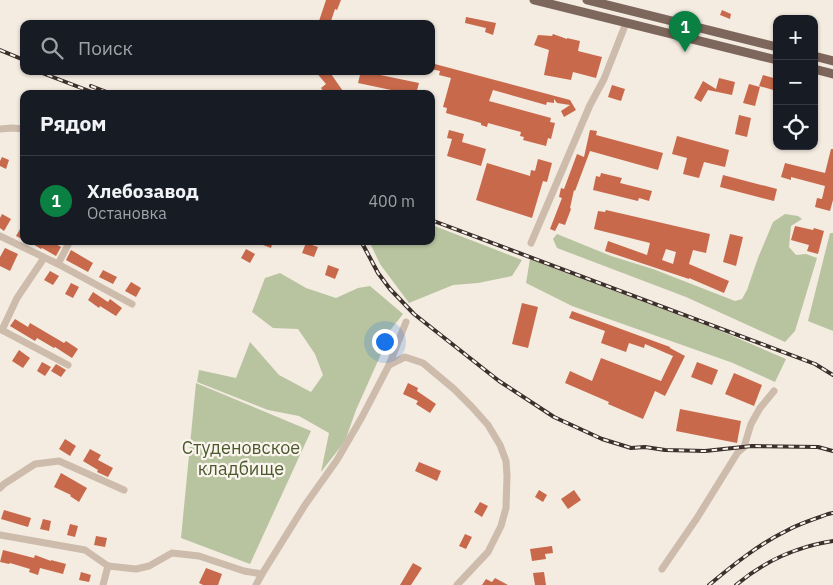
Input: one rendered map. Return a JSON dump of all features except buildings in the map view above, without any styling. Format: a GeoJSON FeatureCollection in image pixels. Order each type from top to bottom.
{"type":"FeatureCollection","features":[{"type":"Feature","properties":{"kind":"main road"},"geometry":{"type":"LineString","coordinates":[[534,0],[773,59]]}},
{"type":"Feature","properties":{"kind":"main road"},"geometry":{"type":"LineString","coordinates":[[587,0],[773,46]]}},
{"type":"Feature","properties":{"kind":"main road"},"geometry":{"type":"LineString","coordinates":[[818,57],[833,61]]}},
{"type":"Feature","properties":{"kind":"main road"},"geometry":{"type":"LineString","coordinates":[[818,70],[833,74]]}},
{"type":"Feature","properties":{"kind":"street"},"geometry":{"type":"LineString","coordinates":[[531,243],[590,105],[604,79],[626,23]]}},
{"type":"Feature","properties":{"kind":"street"},"geometry":{"type":"LineString","coordinates":[[0,129],[20,129]]}},
{"type":"Feature","properties":{"kind":"street"},"geometry":{"type":"LineString","coordinates":[[0,236],[58,264],[132,304]]}},
{"type":"Feature","properties":{"kind":"street"},"geometry":{"type":"LineString","coordinates":[[58,264],[68,245]]}},
{"type":"Feature","properties":{"kind":"street"},"geometry":{"type":"LineString","coordinates":[[44,258],[17,298],[1,330],[68,365]]}},
{"type":"Feature","properties":{"kind":"street"},"geometry":{"type":"LineString","coordinates":[[256,585],[305,504],[338,460],[389,365],[406,322]]}},
{"type":"Feature","properties":{"kind":"street"},"geometry":{"type":"LineString","coordinates":[[389,365],[404,357],[423,363],[454,389],[488,425],[500,445],[506,462],[506,508],[501,526],[488,552],[457,585]]}},
{"type":"Feature","properties":{"kind":"street"},"geometry":{"type":"LineString","coordinates":[[662,569],[697,518],[738,452],[744,447],[751,424],[760,408],[774,391]]}},
{"type":"Feature","properties":{"kind":"street"},"geometry":{"type":"LineString","coordinates":[[0,488],[35,464],[59,461],[124,490]]}},
{"type":"Feature","properties":{"kind":"street"},"geometry":{"type":"LineString","coordinates":[[0,535],[85,550],[108,566],[136,568],[149,566],[172,553],[199,556],[262,574]]}},
{"type":"Feature","properties":{"kind":"street"},"geometry":{"type":"LineString","coordinates":[[104,585],[108,566]]}},
{"type":"Feature","properties":{"kind":"green space"},"geometry":{"type":"Polygon","coordinates":[[[785,214],[798,216],[802,219],[791,226],[789,247],[796,255],[806,254],[817,258],[795,331],[785,342],[686,297],[557,248],[553,239],[557,234],[611,256],[653,269],[735,301],[742,299],[747,290],[773,222],[785,214]]]}},
{"type":"Feature","properties":{"kind":"green space"},"geometry":{"type":"Polygon","coordinates":[[[435,226],[522,260],[512,276],[478,283],[453,285],[409,303],[380,264],[371,245],[435,245],[435,226]]]}},
{"type":"Feature","properties":{"kind":"green space"},"geometry":{"type":"Polygon","coordinates":[[[830,233],[833,233],[833,331],[808,321],[830,233]]]}},
{"type":"Feature","properties":{"kind":"green space"},"geometry":{"type":"Polygon","coordinates":[[[530,259],[716,329],[786,359],[775,382],[733,363],[572,306],[526,283],[530,259]]]}},
{"type":"Feature","properties":{"kind":"green space"},"geometry":{"type":"Polygon","coordinates":[[[280,273],[306,288],[336,298],[358,288],[370,286],[403,314],[388,333],[345,441],[321,472],[329,433],[299,416],[268,410],[197,382],[199,370],[236,378],[250,342],[279,375],[311,392],[323,375],[315,354],[298,329],[273,328],[252,312],[265,278],[280,273]]]}},
{"type":"Feature","properties":{"kind":"green space","name":"Студеновское кладбище"},"geometry":{"type":"Polygon","coordinates":[[[196,383],[311,431],[250,564],[181,538],[196,383]]]}},
{"type":"Feature","properties":{"kind":"railway"},"geometry":{"type":"LineString","coordinates":[[0,50],[20,58]]}},
{"type":"Feature","properties":{"kind":"railway"},"geometry":{"type":"LineString","coordinates":[[47,75],[87,90]]}},
{"type":"Feature","properties":{"kind":"railway"},"geometry":{"type":"LineString","coordinates":[[91,86],[102,90]]}},
{"type":"Feature","properties":{"kind":"railway"},"geometry":{"type":"LineString","coordinates":[[435,222],[815,364],[833,375]]}},
{"type":"Feature","properties":{"kind":"railway"},"geometry":{"type":"LineString","coordinates":[[363,245],[378,273],[390,289],[414,314],[499,381],[554,417],[602,439],[631,448],[645,447],[665,450],[705,451],[752,446],[818,447],[833,451]]}},
{"type":"Feature","properties":{"kind":"railway"},"geometry":{"type":"LineString","coordinates":[[709,585],[747,555],[777,536],[803,523],[833,513]]}},
{"type":"Feature","properties":{"kind":"railway"},"geometry":{"type":"LineString","coordinates":[[736,585],[747,576],[781,556],[806,547],[833,541]]}},
{"type":"Feature","properties":{"kind":"place","name":"Хлебозавод"},"geometry":{"type":"Point","coordinates":[685,52]}}]}
